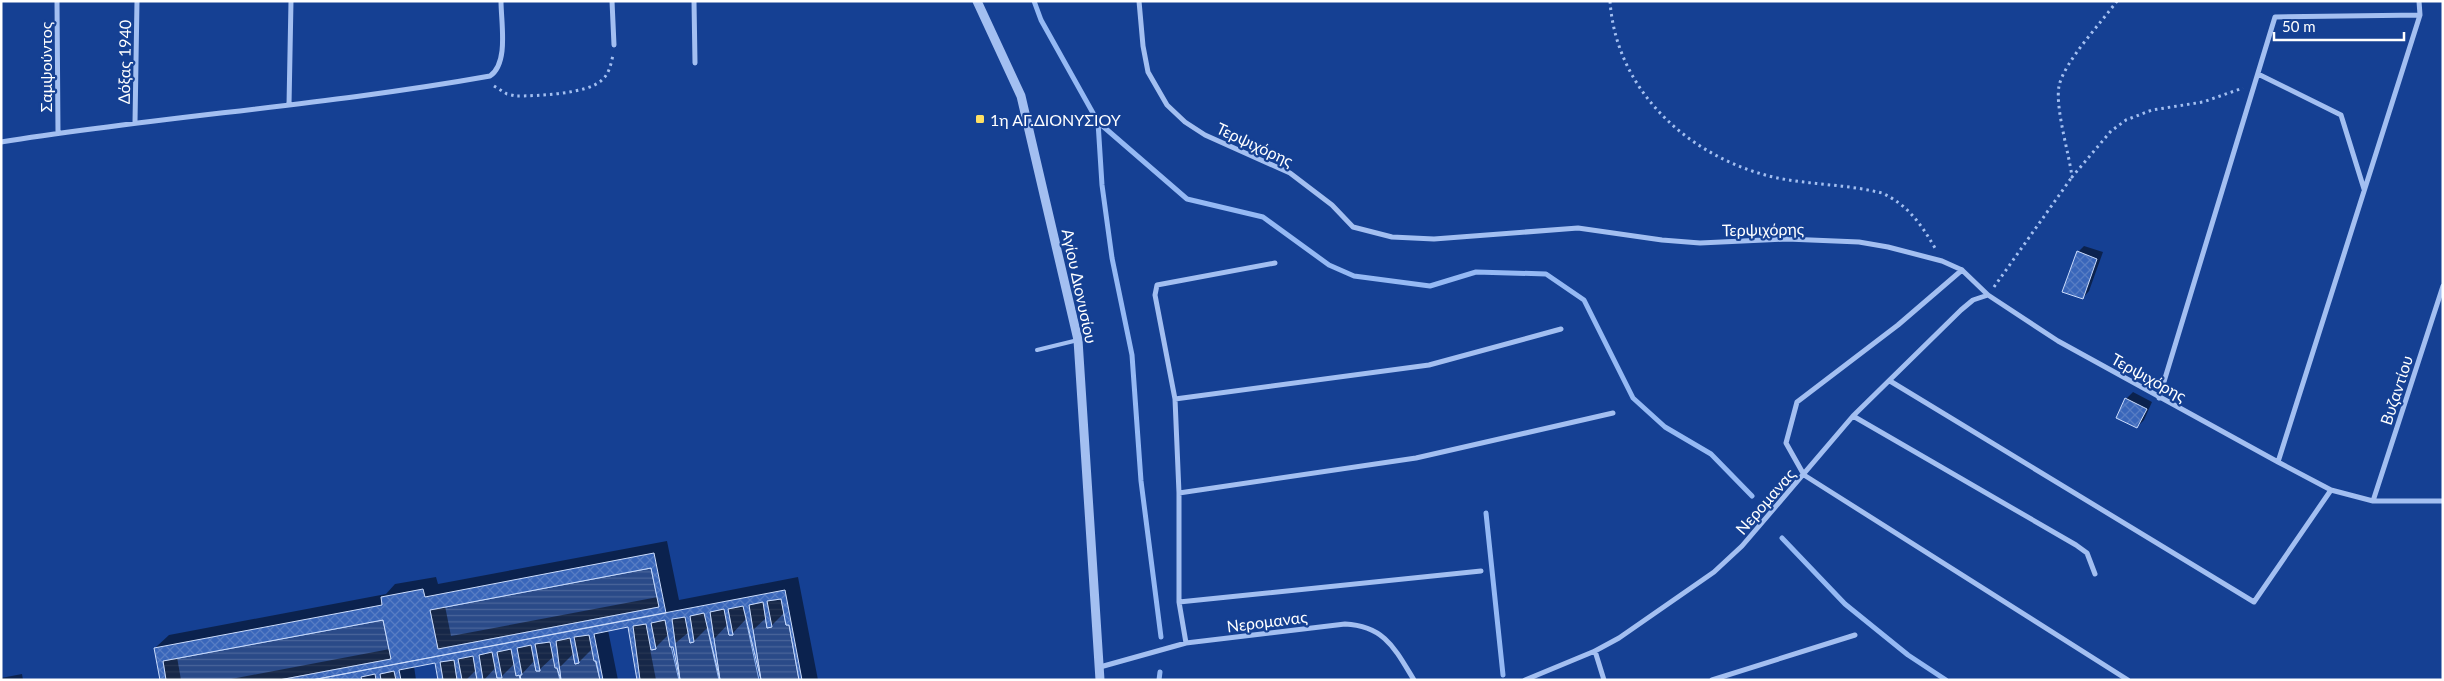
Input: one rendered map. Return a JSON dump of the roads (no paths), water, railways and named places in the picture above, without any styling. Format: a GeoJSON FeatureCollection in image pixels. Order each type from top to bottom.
{"type":"FeatureCollection","features":[{"type":"Feature","properties":{"kind":"street","name":"Σαμψούντος"},"geometry":{"type":"LineString","coordinates":[[57,1],[58,133]]}},
{"type":"Feature","properties":{"kind":"street","name":"Δόξας 1940"},"geometry":{"type":"LineString","coordinates":[[135,122],[137,1]]}},
{"type":"Feature","properties":{"kind":"street"},"geometry":{"type":"LineString","coordinates":[[289,105],[291,1]]}},
{"type":"Feature","properties":{"kind":"street"},"geometry":{"type":"LineString","coordinates":[[1,142],[135,122],[289,105],[490,76],[497,72],[502,58],[501,1]]}},
{"type":"Feature","properties":{"kind":"street"},"geometry":{"type":"LineString","coordinates":[[612,1],[614,44]]}},
{"type":"Feature","properties":{"kind":"street"},"geometry":{"type":"LineString","coordinates":[[694,1],[695,63]]}},
{"type":"Feature","properties":{"kind":"street","name":"Αγίου Διονυσίου"},"geometry":{"type":"LineString","coordinates":[[977,1],[1021,96],[1078,340],[1100,680]]}},
{"type":"Feature","properties":{"kind":"street","name":"Τερψιχόρης"},"geometry":{"type":"LineString","coordinates":[[1139,1],[1143,46],[1148,72],[1167,105],[1185,122],[1205,135],[1290,173],[1332,205],[1353,227],[1392,237],[1417,238],[1578,228],[1662,240],[1700,243],[1787,239],[1859,242],[1888,247],[1938,260],[1962,270],[1988,295],[2058,340],[2159,398],[2331,490],[2373,501],[2443,501]]}},
{"type":"Feature","properties":{"kind":"street"},"geometry":{"type":"LineString","coordinates":[[2278,462],[2420,15],[2419,1]]}},
{"type":"Feature","properties":{"kind":"street"},"geometry":{"type":"LineString","coordinates":[[2159,398],[2275,17],[2420,15]]}},
{"type":"Feature","properties":{"kind":"street"},"geometry":{"type":"LineString","coordinates":[[2258,74],[2341,116],[2364,190]]}},
{"type":"Feature","properties":{"kind":"street"},"geometry":{"type":"LineString","coordinates":[[1186,643],[1179,602],[1180,493],[1176,398],[1156,295],[1157,285],[1275,264]]}},
{"type":"Feature","properties":{"kind":"street"},"geometry":{"type":"LineString","coordinates":[[1962,270],[1898,325],[1798,402],[1786,444],[1804,475],[2128,680]]}},
{"type":"Feature","properties":{"kind":"street","name":"Βυζαντίου"},"geometry":{"type":"LineString","coordinates":[[2373,501],[2443,286]]}},
{"type":"Feature","properties":{"kind":"street","name":"Νερομανας"},"geometry":{"type":"LineString","coordinates":[[1525,680],[1595,651],[1672,603],[1720,568],[1742,546],[1853,416],[1961,310],[1973,300],[1988,295]]}},
{"type":"Feature","properties":{"kind":"street"},"geometry":{"type":"LineString","coordinates":[[1176,398],[1429,365],[1561,329]]}},
{"type":"Feature","properties":{"kind":"street"},"geometry":{"type":"LineString","coordinates":[[1890,381],[2254,602],[2331,490]]}},
{"type":"Feature","properties":{"kind":"street"},"geometry":{"type":"LineString","coordinates":[[1180,493],[1416,458],[1613,413]]}},
{"type":"Feature","properties":{"kind":"street"},"geometry":{"type":"LineString","coordinates":[[1853,416],[2076,545],[2087,553],[2095,574]]}},
{"type":"Feature","properties":{"kind":"street"},"geometry":{"type":"LineString","coordinates":[[1179,602],[1481,571]]}},
{"type":"Feature","properties":{"kind":"street","name":"Νερομανας"},"geometry":{"type":"LineString","coordinates":[[1100,667],[1186,643],[1345,624],[1360,625],[1374,630],[1387,639],[1414,680]]}},
{"type":"Feature","properties":{"kind":"street"},"geometry":{"type":"LineString","coordinates":[[1712,680],[1854,635]]}},
{"type":"Feature","properties":{"kind":"street"},"geometry":{"type":"LineString","coordinates":[[1595,651],[1604,680]]}},
{"type":"Feature","properties":{"kind":"lane"},"geometry":{"type":"LineString","coordinates":[[1038,350],[1078,340]]}},
{"type":"Feature","properties":{"kind":"water"},"geometry":{"type":"Polygon","coordinates":[[[651,568],[659,607],[438,649],[430,610],[651,568]]]}},
{"type":"Feature","properties":{"kind":"water"},"geometry":{"type":"Polygon","coordinates":[[[781,599],[786,625],[789,625],[799,680],[761,680],[749,605],[763,602],[767,628],[771,627],[767,601],[781,599]]]}},
{"type":"Feature","properties":{"kind":"water"},"geometry":{"type":"Polygon","coordinates":[[[743,606],[759,680],[720,680],[710,612],[724,609],[729,635],[733,635],[728,609],[743,606]]]}},
{"type":"Feature","properties":{"kind":"water"},"geometry":{"type":"Polygon","coordinates":[[[704,613],[719,680],[680,680],[672,619],[685,617],[690,643],[694,641],[690,616],[704,613]]]}},
{"type":"Feature","properties":{"kind":"water"},"geometry":{"type":"Polygon","coordinates":[[[383,620],[391,659],[279,680],[166,680],[163,661],[383,620]]]}},
{"type":"Feature","properties":{"kind":"water"},"geometry":{"type":"Polygon","coordinates":[[[665,620],[679,680],[640,680],[633,626],[646,624],[652,650],[656,649],[651,623],[665,620]]]}},
{"type":"Feature","properties":{"kind":"water"},"geometry":{"type":"Polygon","coordinates":[[[589,635],[600,680],[561,680],[556,641],[570,638],[575,664],[579,663],[574,637],[589,635]]]}},
{"type":"Feature","properties":{"kind":"water"},"geometry":{"type":"Polygon","coordinates":[[[550,642],[560,680],[521,680],[520,675],[522,674],[517,648],[531,645],[536,671],[540,671],[535,644],[550,642]]]}},
{"type":"Feature","properties":{"kind":"water"},"geometry":{"type":"Polygon","coordinates":[[[511,649],[517,676],[519,675],[520,680],[483,680],[479,655],[492,652],[497,678],[501,678],[497,652],[511,649]]]}},
{"type":"Feature","properties":{"kind":"water"},"geometry":{"type":"Polygon","coordinates":[[[473,656],[477,680],[462,680],[458,659],[473,656]]]}},
{"type":"Feature","properties":{"kind":"water"},"geometry":{"type":"Polygon","coordinates":[[[454,660],[457,680],[443,680],[440,662],[454,660]]]}},
{"type":"Feature","properties":{"kind":"water"},"geometry":{"type":"Polygon","coordinates":[[[394,671],[396,680],[381,680],[380,674],[394,671]]]}},
{"type":"Feature","properties":{"kind":"waterway"},"geometry":{"type":"LineString","coordinates":[[1034,1],[1041,20],[1098,122],[1102,185],[1112,258],[1132,355],[1141,481],[1161,637]]}},
{"type":"Feature","properties":{"kind":"waterway"},"geometry":{"type":"LineString","coordinates":[[1098,122],[1187,199],[1263,217],[1329,265],[1354,276],[1430,286],[1476,272],[1546,274],[1584,300],[1633,398],[1665,427],[1711,454],[1752,496]]}},
{"type":"Feature","properties":{"kind":"waterway"},"geometry":{"type":"LineString","coordinates":[[1486,513],[1503,675]]}},
{"type":"Feature","properties":{"kind":"waterway"},"geometry":{"type":"LineString","coordinates":[[1782,538],[1845,604],[1908,655],[1946,680]]}},
{"type":"Feature","properties":{"kind":"waterway"},"geometry":{"type":"LineString","coordinates":[[1159,680],[1160,672]]}},
{"type":"Feature","properties":{"kind":"place","name":"1η ΑΓ.ΔΙΟΝΥΣΙΟΥ"},"geometry":{"type":"Point","coordinates":[980,119]}}]}
